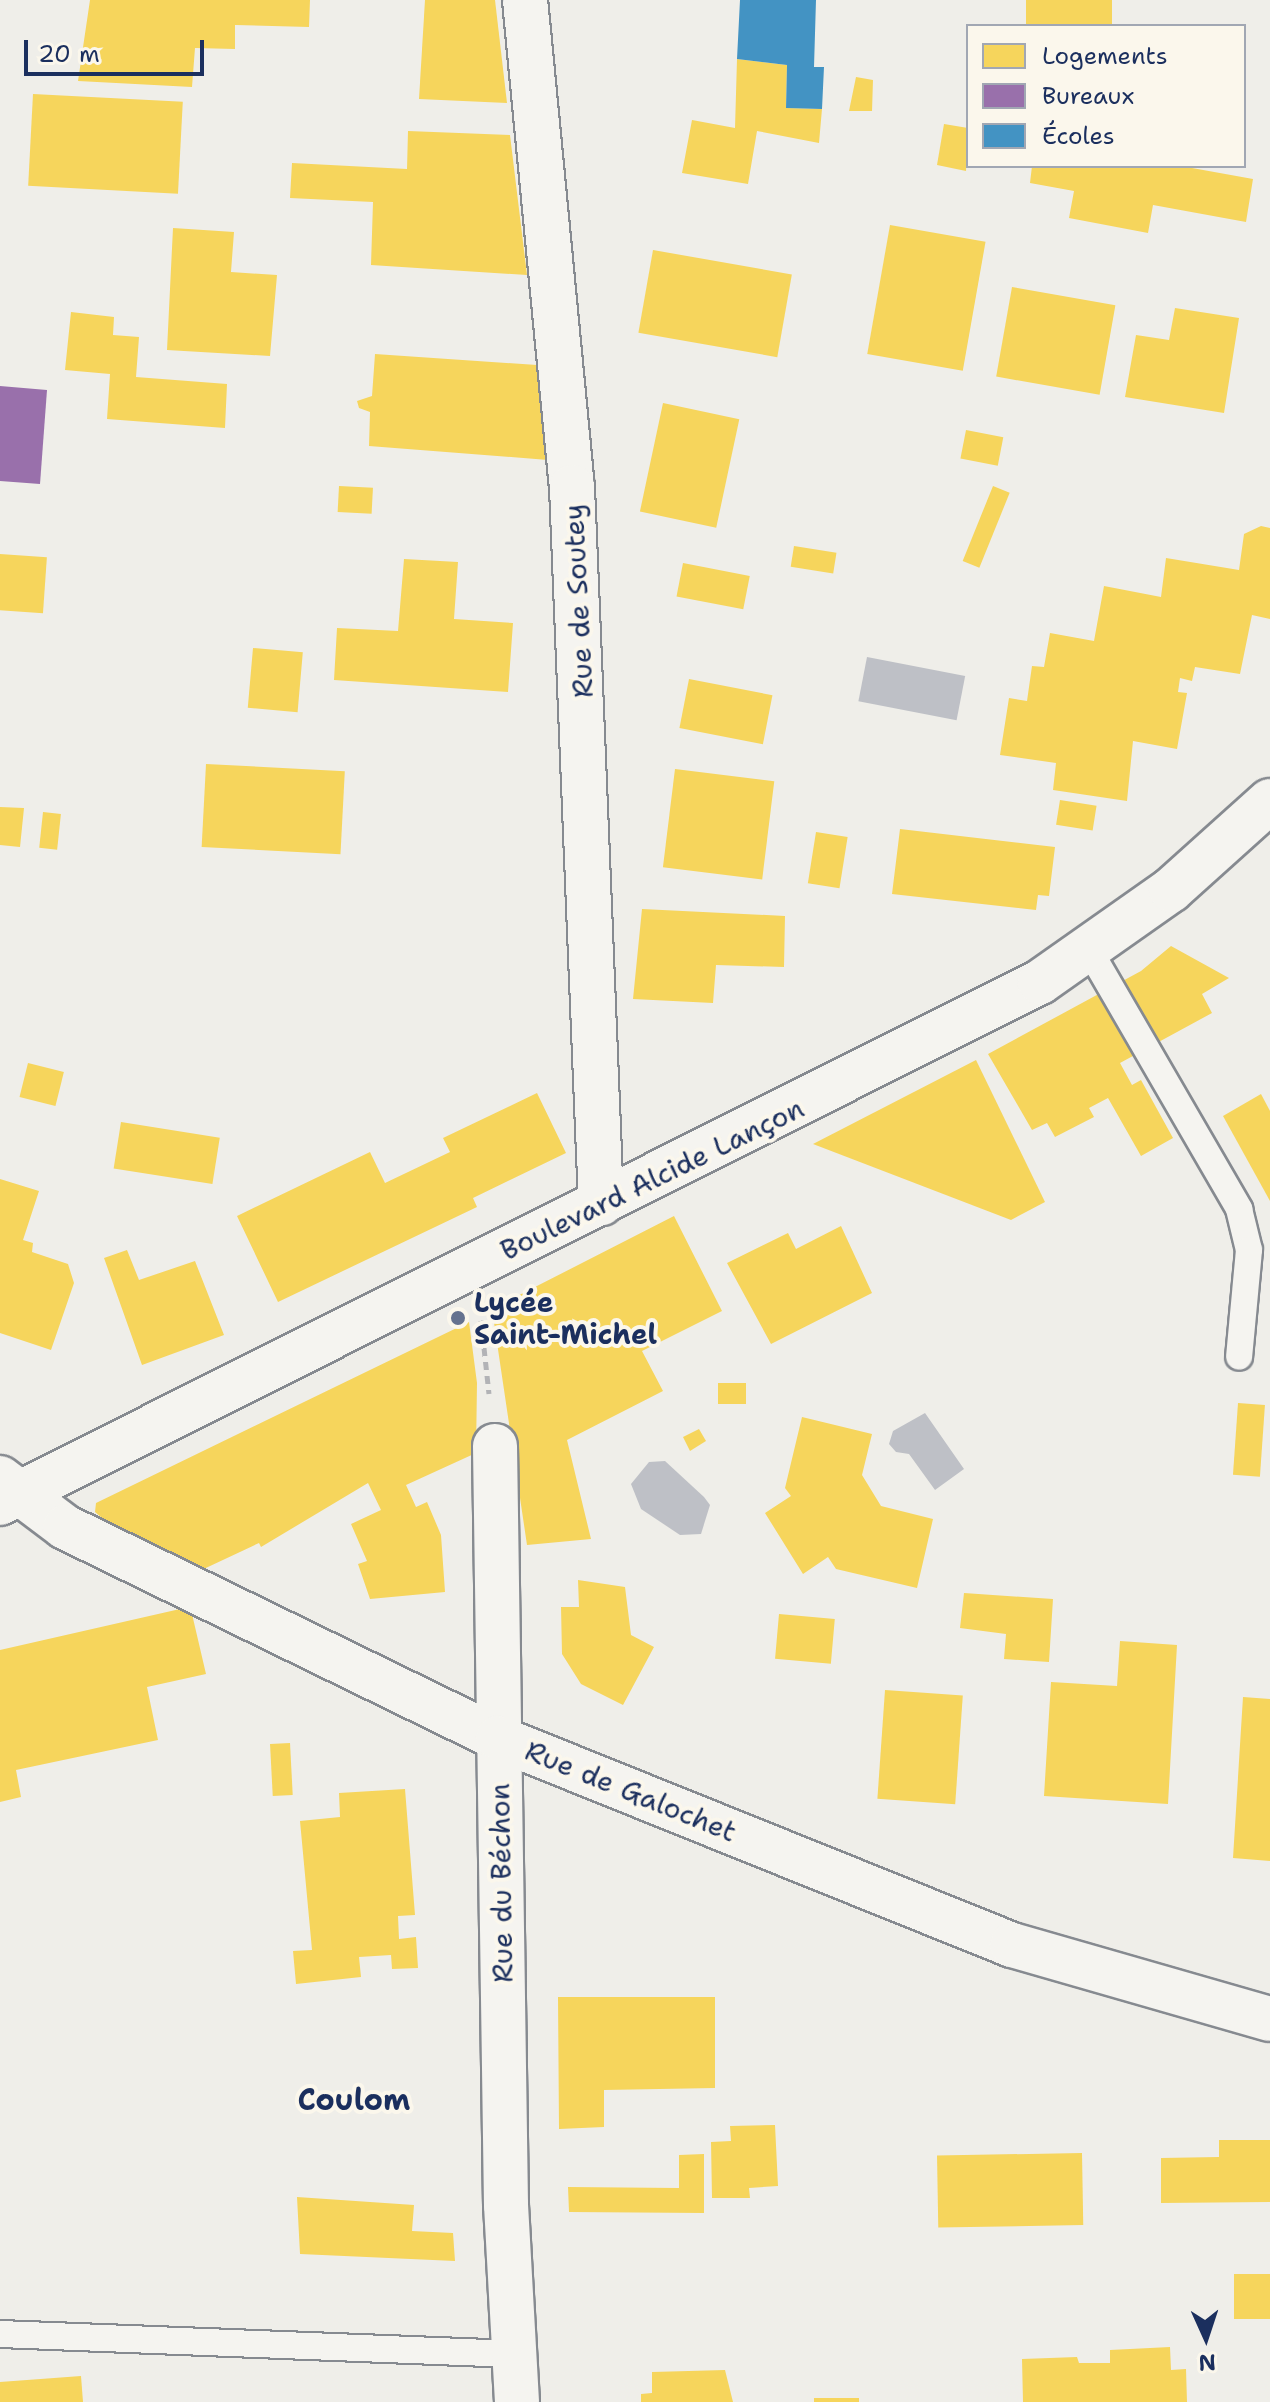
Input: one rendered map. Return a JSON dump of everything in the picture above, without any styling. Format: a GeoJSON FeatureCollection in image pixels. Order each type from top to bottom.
{"type":"FeatureCollection","features":[{"type":"Feature","properties":{"kind":"street","name":"Rue de Soutey"},"geometry":{"type":"LineString","coordinates":[[525,0],[572,487],[601,1203]]}},
{"type":"Feature","properties":{"kind":"street","name":"Boulevard Alcide Lançon"},"geometry":{"type":"LineString","coordinates":[[7,1492],[458,1275],[1040,982],[1171,890],[1270,801]]}},
{"type":"Feature","properties":{"kind":"street","name":"Rue du Béchon"},"geometry":{"type":"LineString","coordinates":[[495,1446],[506,2205],[517,2402]]}},
{"type":"Feature","properties":{"kind":"street","name":"Rue de Galochet"},"geometry":{"type":"LineString","coordinates":[[7,1492],[65,1527],[498,1738],[1012,1945],[1270,2019]]}},
{"type":"Feature","properties":{"kind":"lane"},"geometry":{"type":"LineString","coordinates":[[1088,948],[1239,1209],[1249,1250],[1239,1357]]}},
{"type":"Feature","properties":{"kind":"lane"},"geometry":{"type":"LineString","coordinates":[[0,2334],[514,2354]]}},
{"type":"Feature","properties":{"kind":"path"},"geometry":{"type":"LineString","coordinates":[[458,1275],[479,1306],[495,1446]]}},
{"type":"Feature","properties":{"kind":"shaded area"},"geometry":{"type":"Polygon","coordinates":[[[867,657],[965,676],[957,720],[858,701],[867,657]]]}},
{"type":"Feature","properties":{"kind":"shaded area"},"geometry":{"type":"Polygon","coordinates":[[[925,1413],[964,1469],[935,1490],[909,1454],[896,1452],[889,1444],[893,1431],[925,1413]]]}},
{"type":"Feature","properties":{"kind":"shaded area"},"geometry":{"type":"Polygon","coordinates":[[[665,1461],[710,1505],[701,1534],[680,1535],[641,1509],[631,1484],[649,1462],[665,1461]]]}},
{"type":"Feature","properties":{"kind":"building: Logements"},"geometry":{"type":"Polygon","coordinates":[[[90,0],[310,0],[309,27],[235,25],[235,49],[195,48],[192,87],[78,81],[90,0]]]}},
{"type":"Feature","properties":{"kind":"building: Logements"},"geometry":{"type":"Polygon","coordinates":[[[425,0],[495,0],[507,103],[419,99],[425,0]]]}},
{"type":"Feature","properties":{"kind":"building: Logements"},"geometry":{"type":"Polygon","coordinates":[[[1026,0],[1112,0],[1112,24],[1026,24],[1026,0]]]}},
{"type":"Feature","properties":{"kind":"building: Logements"},"geometry":{"type":"Polygon","coordinates":[[[737,59],[787,65],[786,108],[822,109],[819,143],[757,131],[748,184],[682,173],[692,120],[735,128],[737,59]]]}},
{"type":"Feature","properties":{"kind":"building: Logements"},"geometry":{"type":"Polygon","coordinates":[[[856,77],[873,80],[872,111],[849,111],[856,77]]]}},
{"type":"Feature","properties":{"kind":"building: Logements"},"geometry":{"type":"Polygon","coordinates":[[[33,94],[183,102],[178,194],[28,186],[33,94]]]}},
{"type":"Feature","properties":{"kind":"building: Logements"},"geometry":{"type":"Polygon","coordinates":[[[944,124],[966,128],[966,171],[937,165],[944,124]]]}},
{"type":"Feature","properties":{"kind":"building: Logements"},"geometry":{"type":"Polygon","coordinates":[[[408,131],[510,135],[527,275],[371,265],[373,202],[290,198],[292,163],[407,169],[408,131]]]}},
{"type":"Feature","properties":{"kind":"building: Logements"},"geometry":{"type":"Polygon","coordinates":[[[1032,168],[1192,168],[1253,179],[1246,222],[1153,205],[1148,233],[1069,218],[1074,191],[1030,183],[1032,168]]]}},
{"type":"Feature","properties":{"kind":"building: Logements"},"geometry":{"type":"Polygon","coordinates":[[[890,225],[986,242],[963,371],[867,354],[890,225]]]}},
{"type":"Feature","properties":{"kind":"building: Logements"},"geometry":{"type":"Polygon","coordinates":[[[173,228],[234,232],[231,272],[277,275],[270,356],[167,350],[173,228]]]}},
{"type":"Feature","properties":{"kind":"building: Logements"},"geometry":{"type":"Polygon","coordinates":[[[653,250],[792,274],[777,357],[638,333],[653,250]]]}},
{"type":"Feature","properties":{"kind":"building: Logements"},"geometry":{"type":"Polygon","coordinates":[[[1012,287],[1115,305],[1100,395],[996,377],[1012,287]]]}},
{"type":"Feature","properties":{"kind":"building: Logements"},"geometry":{"type":"Polygon","coordinates":[[[1175,308],[1239,318],[1224,413],[1125,397],[1136,335],[1169,340],[1175,308]]]}},
{"type":"Feature","properties":{"kind":"building: Logements"},"geometry":{"type":"Polygon","coordinates":[[[71,312],[114,317],[113,335],[139,337],[136,377],[227,384],[225,428],[107,419],[110,374],[65,370],[71,312]]]}},
{"type":"Feature","properties":{"kind":"building: Logements"},"geometry":{"type":"Polygon","coordinates":[[[375,354],[537,365],[548,460],[369,446],[370,412],[359,408],[357,401],[372,396],[375,354]]]}},
{"type":"Feature","properties":{"kind":"building: Logements"},"geometry":{"type":"Polygon","coordinates":[[[663,403],[739,419],[716,528],[640,512],[663,403]]]}},
{"type":"Feature","properties":{"kind":"building: Logements"},"geometry":{"type":"Polygon","coordinates":[[[966,430],[1003,437],[998,466],[960,458],[966,430]]]}},
{"type":"Feature","properties":{"kind":"building: Logements"},"geometry":{"type":"Polygon","coordinates":[[[339,486],[373,488],[372,514],[338,512],[339,486]]]}},
{"type":"Feature","properties":{"kind":"building: Logements"},"geometry":{"type":"Polygon","coordinates":[[[993,486],[1010,493],[979,568],[963,561],[993,486]]]}},
{"type":"Feature","properties":{"kind":"building: Logements"},"geometry":{"type":"Polygon","coordinates":[[[1261,526],[1270,528],[1270,619],[1252,615],[1240,674],[1195,667],[1192,681],[1180,678],[1178,692],[1187,693],[1177,749],[1133,741],[1127,801],[1053,790],[1056,763],[1000,755],[1009,698],[1027,701],[1032,666],[1044,667],[1050,633],[1094,641],[1104,586],[1161,597],[1166,558],[1239,570],[1244,534],[1261,526]]]}},
{"type":"Feature","properties":{"kind":"building: Logements"},"geometry":{"type":"Polygon","coordinates":[[[794,546],[836,553],[833,573],[791,567],[794,546]]]}},
{"type":"Feature","properties":{"kind":"building: Logements"},"geometry":{"type":"Polygon","coordinates":[[[0,554],[47,557],[43,613],[0,610],[0,554]]]}},
{"type":"Feature","properties":{"kind":"building: Logements"},"geometry":{"type":"Polygon","coordinates":[[[404,559],[458,562],[454,619],[513,623],[508,692],[334,680],[337,628],[398,631],[404,559]]]}},
{"type":"Feature","properties":{"kind":"building: Logements"},"geometry":{"type":"Polygon","coordinates":[[[683,563],[750,576],[743,609],[677,596],[683,563]]]}},
{"type":"Feature","properties":{"kind":"building: Logements"},"geometry":{"type":"Polygon","coordinates":[[[253,648],[303,652],[298,712],[248,708],[253,648]]]}},
{"type":"Feature","properties":{"kind":"building: Logements"},"geometry":{"type":"Polygon","coordinates":[[[689,679],[772,695],[763,744],[679,728],[689,679]]]}},
{"type":"Feature","properties":{"kind":"building: Logements"},"geometry":{"type":"Polygon","coordinates":[[[206,764],[345,771],[340,854],[202,847],[206,764]]]}},
{"type":"Feature","properties":{"kind":"building: Logements"},"geometry":{"type":"Polygon","coordinates":[[[675,769],[774,781],[762,879],[663,867],[675,769]]]}},
{"type":"Feature","properties":{"kind":"building: Logements"},"geometry":{"type":"Polygon","coordinates":[[[1060,800],[1097,806],[1093,830],[1056,825],[1060,800]]]}},
{"type":"Feature","properties":{"kind":"building: Logements"},"geometry":{"type":"Polygon","coordinates":[[[0,807],[24,808],[20,847],[0,845],[0,807]]]}},
{"type":"Feature","properties":{"kind":"building: Logements"},"geometry":{"type":"Polygon","coordinates":[[[43,812],[61,814],[57,850],[39,848],[43,812]]]}},
{"type":"Feature","properties":{"kind":"building: Logements"},"geometry":{"type":"Polygon","coordinates":[[[900,829],[1055,847],[1049,896],[1038,895],[1036,910],[892,894],[900,829]]]}},
{"type":"Feature","properties":{"kind":"building: Logements"},"geometry":{"type":"Polygon","coordinates":[[[816,832],[848,837],[839,888],[808,883],[816,832]]]}},
{"type":"Feature","properties":{"kind":"building: Logements"},"geometry":{"type":"Polygon","coordinates":[[[642,909],[785,916],[784,967],[716,965],[713,1003],[633,999],[642,909]]]}},
{"type":"Feature","properties":{"kind":"building: Logements"},"geometry":{"type":"Polygon","coordinates":[[[1171,946],[1229,978],[1202,994],[1212,1013],[1120,1063],[1132,1085],[1141,1080],[1173,1138],[1141,1156],[1108,1098],[1089,1108],[1094,1117],[1055,1137],[1047,1123],[1032,1130],[988,1054],[1141,971],[1171,946]]]}},
{"type":"Feature","properties":{"kind":"building: Logements"},"geometry":{"type":"Polygon","coordinates":[[[976,1060],[1045,1202],[1011,1220],[813,1144],[976,1060]]]}},
{"type":"Feature","properties":{"kind":"building: Logements"},"geometry":{"type":"Polygon","coordinates":[[[28,1063],[64,1072],[55,1106],[20,1097],[28,1063]]]}},
{"type":"Feature","properties":{"kind":"building: Logements"},"geometry":{"type":"Polygon","coordinates":[[[537,1093],[566,1153],[473,1198],[477,1207],[278,1302],[237,1216],[370,1152],[385,1183],[450,1152],[443,1138],[537,1093]]]}},
{"type":"Feature","properties":{"kind":"building: Logements"},"geometry":{"type":"Polygon","coordinates":[[[1261,1094],[1270,1111],[1270,1201],[1223,1116],[1261,1094]]]}},
{"type":"Feature","properties":{"kind":"building: Logements"},"geometry":{"type":"Polygon","coordinates":[[[121,1122],[220,1138],[212,1184],[114,1168],[121,1122]]]}},
{"type":"Feature","properties":{"kind":"building: Logements"},"geometry":{"type":"Polygon","coordinates":[[[0,1179],[39,1191],[23,1240],[33,1243],[32,1252],[68,1264],[74,1283],[51,1350],[0,1333],[0,1179]]]}},
{"type":"Feature","properties":{"kind":"building: Logements"},"geometry":{"type":"Polygon","coordinates":[[[674,1216],[722,1311],[642,1351],[663,1391],[567,1440],[591,1539],[527,1545],[492,1309],[674,1216]]]}},
{"type":"Feature","properties":{"kind":"building: Logements"},"geometry":{"type":"Polygon","coordinates":[[[841,1226],[872,1293],[771,1344],[727,1263],[788,1233],[796,1249],[841,1226]]]}},
{"type":"Feature","properties":{"kind":"building: Logements"},"geometry":{"type":"Polygon","coordinates":[[[127,1250],[139,1280],[195,1261],[224,1335],[142,1365],[104,1258],[127,1250]]]}},
{"type":"Feature","properties":{"kind":"building: Logements"},"geometry":{"type":"Polygon","coordinates":[[[469,1322],[477,1383],[476,1453],[406,1485],[416,1507],[427,1502],[441,1535],[445,1592],[370,1599],[358,1564],[367,1561],[351,1524],[381,1510],[368,1483],[261,1547],[259,1543],[193,1574],[122,1535],[95,1512],[96,1503],[469,1322]]]}},
{"type":"Feature","properties":{"kind":"building: Logements"},"geometry":{"type":"Polygon","coordinates":[[[718,1383],[746,1383],[746,1404],[718,1404],[718,1383]]]}},
{"type":"Feature","properties":{"kind":"building: Logements"},"geometry":{"type":"Polygon","coordinates":[[[1238,1403],[1265,1405],[1260,1477],[1233,1475],[1238,1403]]]}},
{"type":"Feature","properties":{"kind":"building: Logements"},"geometry":{"type":"Polygon","coordinates":[[[802,1417],[872,1434],[862,1475],[881,1506],[933,1519],[917,1588],[836,1569],[828,1557],[803,1574],[765,1513],[791,1496],[785,1488],[802,1417]]]}},
{"type":"Feature","properties":{"kind":"building: Logements"},"geometry":{"type":"Polygon","coordinates":[[[699,1429],[706,1441],[690,1451],[683,1437],[699,1429]]]}},
{"type":"Feature","properties":{"kind":"building: Logements"},"geometry":{"type":"Polygon","coordinates":[[[578,1580],[625,1587],[631,1635],[654,1647],[623,1705],[581,1684],[562,1654],[561,1607],[579,1607],[578,1580]]]}},
{"type":"Feature","properties":{"kind":"building: Logements"},"geometry":{"type":"Polygon","coordinates":[[[964,1593],[1053,1599],[1049,1662],[1004,1659],[1006,1634],[960,1628],[964,1593]]]}},
{"type":"Feature","properties":{"kind":"building: Logements"},"geometry":{"type":"Polygon","coordinates":[[[180,1609],[192,1614],[206,1674],[147,1687],[158,1740],[16,1770],[21,1797],[0,1802],[0,1650],[180,1609]]]}},
{"type":"Feature","properties":{"kind":"building: Logements"},"geometry":{"type":"Polygon","coordinates":[[[779,1614],[835,1619],[831,1664],[775,1659],[779,1614]]]}},
{"type":"Feature","properties":{"kind":"building: Logements"},"geometry":{"type":"Polygon","coordinates":[[[1120,1641],[1177,1645],[1168,1804],[1044,1796],[1051,1682],[1117,1686],[1120,1641]]]}},
{"type":"Feature","properties":{"kind":"building: Logements"},"geometry":{"type":"Polygon","coordinates":[[[885,1690],[963,1695],[955,1804],[877,1799],[885,1690]]]}},
{"type":"Feature","properties":{"kind":"building: Logements"},"geometry":{"type":"Polygon","coordinates":[[[1243,1697],[1270,1699],[1270,1861],[1233,1858],[1243,1697]]]}},
{"type":"Feature","properties":{"kind":"building: Logements"},"geometry":{"type":"Polygon","coordinates":[[[290,1743],[293,1795],[273,1796],[270,1744],[290,1743]]]}},
{"type":"Feature","properties":{"kind":"building: Logements"},"geometry":{"type":"Polygon","coordinates":[[[405,1789],[415,1915],[398,1916],[399,1939],[416,1937],[418,1968],[392,1969],[391,1955],[359,1957],[361,1977],[296,1984],[293,1951],[312,1950],[300,1821],[340,1817],[339,1793],[405,1789]]]}},
{"type":"Feature","properties":{"kind":"building: Logements"},"geometry":{"type":"Polygon","coordinates":[[[558,1997],[715,1997],[715,2088],[604,2090],[604,2127],[559,2129],[558,1997]]]}},
{"type":"Feature","properties":{"kind":"building: Logements"},"geometry":{"type":"Polygon","coordinates":[[[775,2125],[778,2186],[749,2188],[750,2198],[712,2198],[711,2142],[731,2141],[730,2126],[775,2125]]]}},
{"type":"Feature","properties":{"kind":"building: Logements"},"geometry":{"type":"Polygon","coordinates":[[[1219,2140],[1270,2140],[1270,2202],[1161,2203],[1161,2158],[1219,2157],[1219,2140]]]}},
{"type":"Feature","properties":{"kind":"building: Logements"},"geometry":{"type":"Polygon","coordinates":[[[1082,2153],[1083,2225],[938,2228],[937,2156],[1082,2153]]]}},
{"type":"Feature","properties":{"kind":"building: Logements"},"geometry":{"type":"Polygon","coordinates":[[[704,2154],[704,2213],[569,2212],[568,2187],[679,2188],[679,2155],[704,2154]]]}},
{"type":"Feature","properties":{"kind":"building: Logements"},"geometry":{"type":"Polygon","coordinates":[[[297,2197],[414,2205],[412,2231],[453,2233],[455,2261],[300,2254],[297,2197]]]}},
{"type":"Feature","properties":{"kind":"building: Logements"},"geometry":{"type":"Polygon","coordinates":[[[1234,2274],[1270,2274],[1270,2319],[1234,2319],[1234,2274]]]}},
{"type":"Feature","properties":{"kind":"building: Logements"},"geometry":{"type":"Polygon","coordinates":[[[1170,2347],[1171,2370],[1186,2369],[1187,2402],[1023,2402],[1022,2359],[1077,2357],[1079,2363],[1110,2363],[1110,2350],[1170,2347]]]}},
{"type":"Feature","properties":{"kind":"building: Logements"},"geometry":{"type":"Polygon","coordinates":[[[725,2370],[733,2402],[641,2402],[641,2394],[652,2393],[652,2372],[725,2370]]]}},
{"type":"Feature","properties":{"kind":"building: Logements"},"geometry":{"type":"Polygon","coordinates":[[[81,2376],[83,2402],[0,2402],[0,2382],[81,2376]]]}},
{"type":"Feature","properties":{"kind":"building: Logements"},"geometry":{"type":"Polygon","coordinates":[[[814,2398],[859,2398],[859,2402],[814,2402],[814,2398]]]}},
{"type":"Feature","properties":{"kind":"building: Bureaux"},"geometry":{"type":"Polygon","coordinates":[[[0,386],[47,390],[40,484],[0,481],[0,386]]]}},
{"type":"Feature","properties":{"kind":"building: Écoles"},"geometry":{"type":"Polygon","coordinates":[[[740,0],[816,0],[814,67],[824,67],[822,109],[786,108],[787,65],[737,59],[740,0]]]}},
{"type":"Feature","properties":{"kind":"place","name":"Lycée Saint-Michel"},"geometry":{"type":"Point","coordinates":[458,1318]}},
{"type":"Feature","properties":{"kind":"district","name":"Coulom"},"geometry":{"type":"Point","coordinates":[354,2100]}}]}
